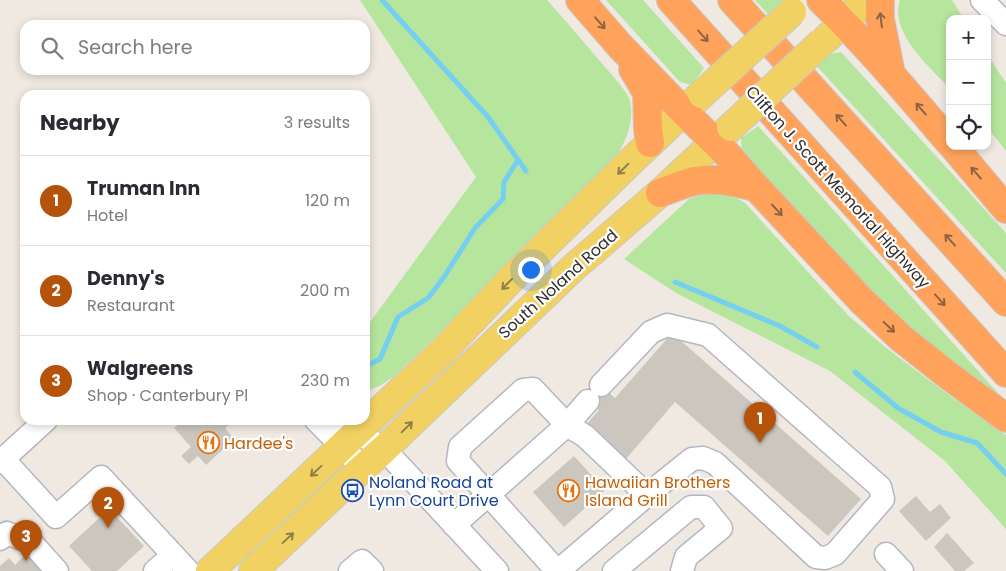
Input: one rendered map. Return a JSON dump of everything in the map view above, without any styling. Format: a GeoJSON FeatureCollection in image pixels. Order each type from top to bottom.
{"type":"FeatureCollection","features":[{"type":"Feature","properties":{"kind":"highway"},"geometry":{"type":"LineString","coordinates":[[580,0],[620,46],[647,92],[650,143]]}},
{"type":"Feature","properties":{"kind":"highway","name":"Clifton J. Scott Memorial Highway"},"geometry":{"type":"LineString","coordinates":[[671,0],[1006,373]]}},
{"type":"Feature","properties":{"kind":"highway"},"geometry":{"type":"LineString","coordinates":[[732,0],[1006,302]]}},
{"type":"Feature","properties":{"kind":"highway"},"geometry":{"type":"LineString","coordinates":[[821,0],[844,22],[892,75],[946,138]]}},
{"type":"Feature","properties":{"kind":"highway"},"geometry":{"type":"LineString","coordinates":[[880,0],[880,18],[892,75]]}},
{"type":"Feature","properties":{"kind":"highway"},"geometry":{"type":"LineString","coordinates":[[620,46],[693,102],[723,135],[756,188],[861,300],[901,338],[1006,418]]}},
{"type":"Feature","properties":{"kind":"highway"},"geometry":{"type":"LineString","coordinates":[[956,150],[1006,209]]}},
{"type":"Feature","properties":{"kind":"highway"},"geometry":{"type":"LineString","coordinates":[[660,193],[694,181],[719,180],[756,188]]}},
{"type":"Feature","properties":{"kind":"main road","name":"South Noland Road"},"geometry":{"type":"LineString","coordinates":[[260,569],[573,268],[660,193],[866,0]]}},
{"type":"Feature","properties":{"kind":"main road","name":"South Noland Road"},"geometry":{"type":"LineString","coordinates":[[370,415],[404,388],[443,351],[518,272],[650,143],[797,6]]}},
{"type":"Feature","properties":{"kind":"main road"},"geometry":{"type":"LineString","coordinates":[[370,400],[378,399],[404,388]]}},
{"type":"Feature","properties":{"kind":"main road","name":"South Noland Road"},"geometry":{"type":"LineString","coordinates":[[210,571],[358,425]]}},
{"type":"Feature","properties":{"kind":"street"},"geometry":{"type":"LineString","coordinates":[[982,0],[1006,24]]}},
{"type":"Feature","properties":{"kind":"street"},"geometry":{"type":"LineString","coordinates":[[454,525],[488,495],[567,424],[651,332],[667,325],[708,335],[880,487],[883,500],[835,554],[825,558],[816,557],[715,463],[703,458],[692,459],[646,495],[557,571],[488,495],[458,461],[460,447],[523,390],[533,389],[567,424],[585,436],[646,495]]}},
{"type":"Feature","properties":{"kind":"street"},"geometry":{"type":"LineString","coordinates":[[40,425],[2,460],[56,517],[101,477],[188,571]]}},
{"type":"Feature","properties":{"kind":"street"},"geometry":{"type":"LineString","coordinates":[[328,425],[384,449],[497,571]]}},
{"type":"Feature","properties":{"kind":"street"},"geometry":{"type":"LineString","coordinates":[[348,433],[363,468]]}},
{"type":"Feature","properties":{"kind":"street"},"geometry":{"type":"LineString","coordinates":[[614,571],[691,507],[704,507],[721,528],[686,557],[682,571]]}},
{"type":"Feature","properties":{"kind":"street"},"geometry":{"type":"LineString","coordinates":[[0,539],[7,533],[32,543],[57,571]]}},
{"type":"Feature","properties":{"kind":"street"},"geometry":{"type":"LineString","coordinates":[[886,554],[902,571]]}},
{"type":"Feature","properties":{"kind":"street"},"geometry":{"type":"LineString","coordinates":[[155,571],[173,555]]}},
{"type":"Feature","properties":{"kind":"street"},"geometry":{"type":"LineString","coordinates":[[350,571],[362,560],[372,571]]}},
{"type":"Feature","properties":{"kind":"green space"},"geometry":{"type":"Polygon","coordinates":[[[360,0],[547,0],[623,88],[630,101],[631,108],[631,121],[619,152],[501,275],[393,377],[370,390],[370,322],[476,177],[360,0]]]}},
{"type":"Feature","properties":{"kind":"green space"},"geometry":{"type":"Polygon","coordinates":[[[606,0],[643,0],[704,68],[692,85],[680,82],[606,0]]]}},
{"type":"Feature","properties":{"kind":"green space"},"geometry":{"type":"Polygon","coordinates":[[[755,0],[785,0],[769,15],[755,0]]]}},
{"type":"Feature","properties":{"kind":"green space"},"geometry":{"type":"Polygon","coordinates":[[[900,0],[952,0],[961,15],[946,15],[946,84],[913,48],[900,24],[898,12],[900,0]]]}},
{"type":"Feature","properties":{"kind":"green space"},"geometry":{"type":"Polygon","coordinates":[[[841,52],[1006,233],[1006,273],[814,63],[830,54],[841,52]]]}},
{"type":"Feature","properties":{"kind":"green space"},"geometry":{"type":"Polygon","coordinates":[[[991,60],[1006,83],[1006,151],[991,132],[991,60]]]}},
{"type":"Feature","properties":{"kind":"green space"},"geometry":{"type":"Polygon","coordinates":[[[758,126],[1006,403],[890,313],[742,151],[741,138],[758,126]]]}},
{"type":"Feature","properties":{"kind":"green space"},"geometry":{"type":"Polygon","coordinates":[[[702,193],[728,193],[745,203],[850,317],[885,347],[1006,435],[1006,529],[945,461],[830,371],[676,293],[624,259],[689,199],[702,193]]]}},
{"type":"Feature","properties":{"kind":"building"},"geometry":{"type":"Polygon","coordinates":[[[672,333],[861,499],[828,536],[675,402],[625,460],[585,426],[599,410],[582,396],[595,381],[615,398],[672,333]]]}},
{"type":"Feature","properties":{"kind":"building","name":"Hardee's"},"geometry":{"type":"Polygon","coordinates":[[[178,425],[229,425],[225,428],[234,439],[206,465],[198,456],[189,464],[181,456],[191,447],[174,428],[178,425]]]}},
{"type":"Feature","properties":{"kind":"building","name":"Hawaiian Brothers Island Grill"},"geometry":{"type":"Polygon","coordinates":[[[574,456],[605,490],[564,527],[533,492],[574,456]]]}},
{"type":"Feature","properties":{"kind":"building"},"geometry":{"type":"Polygon","coordinates":[[[916,496],[930,512],[940,504],[951,518],[926,541],[899,511],[916,496]]]}},
{"type":"Feature","properties":{"kind":"building"},"geometry":{"type":"Polygon","coordinates":[[[109,509],[144,546],[117,571],[92,571],[69,546],[109,509]]]}},
{"type":"Feature","properties":{"kind":"building"},"geometry":{"type":"Polygon","coordinates":[[[947,533],[974,563],[964,571],[955,571],[934,547],[947,533]]]}},
{"type":"Feature","properties":{"kind":"building"},"geometry":{"type":"Polygon","coordinates":[[[27,553],[41,571],[0,571],[0,566],[9,558],[15,565],[27,553]]]}},
{"type":"Feature","properties":{"kind":"waterway"},"geometry":{"type":"LineString","coordinates":[[382,0],[488,117],[526,171]]}},
{"type":"Feature","properties":{"kind":"waterway"},"geometry":{"type":"LineString","coordinates":[[370,364],[380,359],[398,317],[428,298],[444,277],[475,228],[503,199],[504,182],[518,160]]}},
{"type":"Feature","properties":{"kind":"waterway"},"geometry":{"type":"LineString","coordinates":[[675,282],[780,326],[817,347]]}},
{"type":"Feature","properties":{"kind":"waterway"},"geometry":{"type":"LineString","coordinates":[[855,372],[898,408],[941,432],[977,443],[1006,474]]}},
{"type":"Feature","properties":{"kind":"place","name":"Hardee's"},"geometry":{"type":"Point","coordinates":[208,443]}},
{"type":"Feature","properties":{"kind":"place","name":"Truman Inn"},"geometry":{"type":"Point","coordinates":[760,443]}},
{"type":"Feature","properties":{"kind":"place","name":"Noland Road at Lynn Court Drive"},"geometry":{"type":"Point","coordinates":[353,491]}},
{"type":"Feature","properties":{"kind":"place","name":"Hawaiian Brothers Island Grill"},"geometry":{"type":"Point","coordinates":[569,491]}},
{"type":"Feature","properties":{"kind":"place","name":"Denny's"},"geometry":{"type":"Point","coordinates":[108,528]}},
{"type":"Feature","properties":{"kind":"place","name":"Walgreens"},"geometry":{"type":"Point","coordinates":[26,561]}}]}
